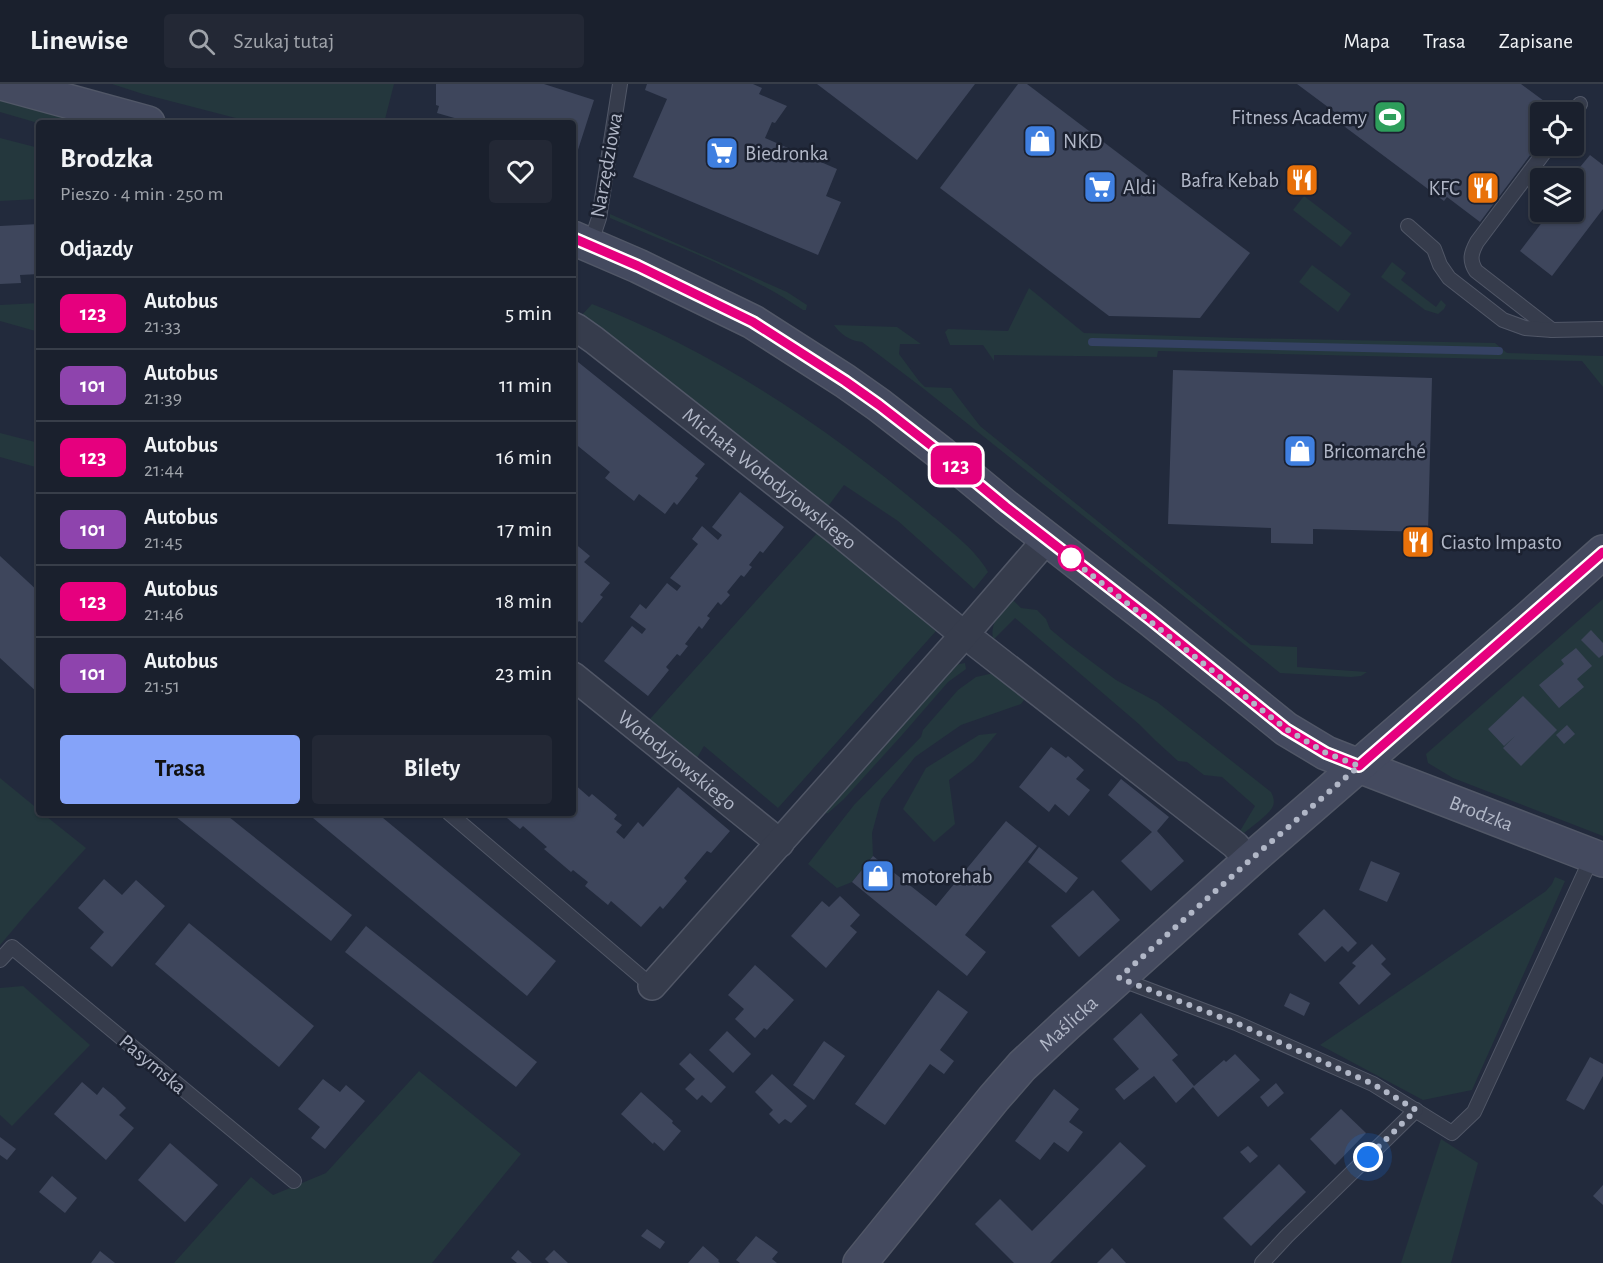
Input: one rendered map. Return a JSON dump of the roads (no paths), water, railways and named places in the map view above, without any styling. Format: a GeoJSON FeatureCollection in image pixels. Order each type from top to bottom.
{"type":"FeatureCollection","features":[{"type":"Feature","properties":{"kind":"street"},"geometry":{"type":"LineString","coordinates":[[5,84],[137,120]]}},
{"type":"Feature","properties":{"kind":"street","name":"Brodzka"},"geometry":{"type":"LineString","coordinates":[[581,242],[753,322],[879,405],[1286,729],[1326,753],[1595,865]]}},
{"type":"Feature","properties":{"kind":"street","name":"Michała Wołodyjowskiego"},"geometry":{"type":"LineString","coordinates":[[576,328],[1235,845],[1249,861]]}},
{"type":"Feature","properties":{"kind":"street"},"geometry":{"type":"LineString","coordinates":[[652,986],[780,843],[970,639],[1047,539]]}},
{"type":"Feature","properties":{"kind":"street","name":"Maślicka"},"geometry":{"type":"LineString","coordinates":[[860,1263],[1022,1066],[1249,861],[1603,552]]}},
{"type":"Feature","properties":{"kind":"street","name":"Wołodyjowskiego"},"geometry":{"type":"LineString","coordinates":[[576,678],[780,843]]}},
{"type":"Feature","properties":{"kind":"lane","name":"Narzędziowa"},"geometry":{"type":"LineString","coordinates":[[581,242],[599,218],[620,84]]}},
{"type":"Feature","properties":{"kind":"lane"},"geometry":{"type":"LineString","coordinates":[[1542,156],[1477,242],[1470,257],[1476,271],[1552,330]]}},
{"type":"Feature","properties":{"kind":"lane"},"geometry":{"type":"LineString","coordinates":[[1408,226],[1434,249],[1440,265],[1449,278],[1503,320],[1525,328],[1603,329]]}},
{"type":"Feature","properties":{"kind":"lane"},"geometry":{"type":"LineString","coordinates":[[453,816],[652,986]]}},
{"type":"Feature","properties":{"kind":"lane"},"geometry":{"type":"LineString","coordinates":[[1119,978],[1247,1028],[1373,1084],[1452,1133],[1474,1112],[1595,865]]}},
{"type":"Feature","properties":{"kind":"lane","name":"Pasymska"},"geometry":{"type":"LineString","coordinates":[[0,960],[12,947],[294,1181]]}},
{"type":"Feature","properties":{"kind":"lane"},"geometry":{"type":"LineString","coordinates":[[1262,1263],[1416,1110]]}},
{"type":"Feature","properties":{"kind":"waterway"},"geometry":{"type":"LineString","coordinates":[[1092,342],[1499,351]]}},
{"type":"Feature","properties":{"kind":"place","name":"Fitness Academy"},"geometry":{"type":"Point","coordinates":[1390,117]}},
{"type":"Feature","properties":{"kind":"place","name":"NKD"},"geometry":{"type":"Point","coordinates":[1040,141]}},
{"type":"Feature","properties":{"kind":"place","name":"Biedronka"},"geometry":{"type":"Point","coordinates":[722,153]}},
{"type":"Feature","properties":{"kind":"place","name":"Bafra Kebab"},"geometry":{"type":"Point","coordinates":[1302,180]}},
{"type":"Feature","properties":{"kind":"place","name":"Aldi"},"geometry":{"type":"Point","coordinates":[1100,187]}},
{"type":"Feature","properties":{"kind":"place","name":"KFC"},"geometry":{"type":"Point","coordinates":[1483,188]}},
{"type":"Feature","properties":{"kind":"place","name":"Bricomarché"},"geometry":{"type":"Point","coordinates":[1300,451]}},
{"type":"Feature","properties":{"kind":"place","name":"Ciasto Impasto"},"geometry":{"type":"Point","coordinates":[1418,542]}},
{"type":"Feature","properties":{"kind":"place","name":"motorehab"},"geometry":{"type":"Point","coordinates":[878,876]}}]}
